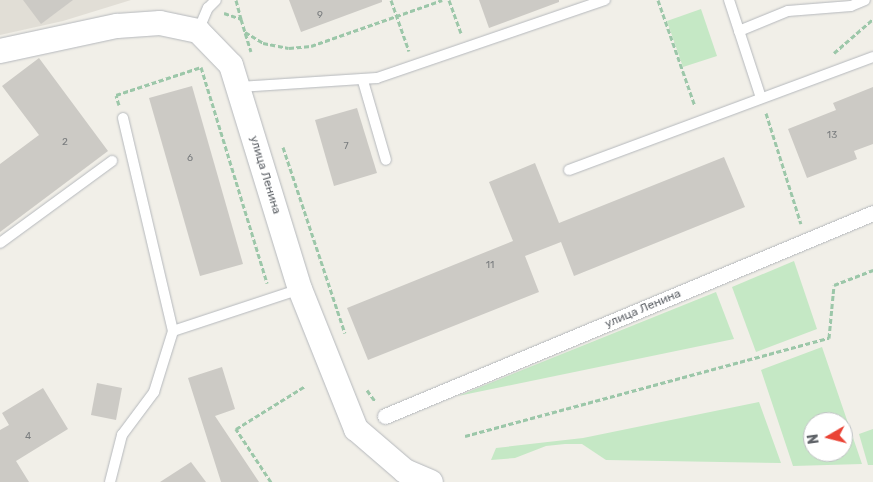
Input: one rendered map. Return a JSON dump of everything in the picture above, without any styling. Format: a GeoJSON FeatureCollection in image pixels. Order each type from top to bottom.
{"type":"FeatureCollection","features":[{"type":"Feature","properties":{"kind":"street"},"geometry":{"type":"LineString","coordinates":[[0,51],[117,26],[160,23],[198,31]]}},
{"type":"Feature","properties":{"kind":"street","name":"улица Ленина"},"geometry":{"type":"LineString","coordinates":[[198,31],[230,65],[239,88],[300,289],[356,429],[405,471],[431,482]]}},
{"type":"Feature","properties":{"kind":"street","name":"улица Ленина"},"geometry":{"type":"LineString","coordinates":[[385,416],[873,213]]}},
{"type":"Feature","properties":{"kind":"lane"},"geometry":{"type":"LineString","coordinates":[[198,31],[208,8],[216,0]]}},
{"type":"Feature","properties":{"kind":"lane"},"geometry":{"type":"LineString","coordinates":[[239,88],[363,81],[605,0]]}},
{"type":"Feature","properties":{"kind":"lane"},"geometry":{"type":"LineString","coordinates":[[729,0],[761,98]]}},
{"type":"Feature","properties":{"kind":"lane"},"geometry":{"type":"LineString","coordinates":[[740,31],[788,12],[851,6],[865,0]]}},
{"type":"Feature","properties":{"kind":"lane"},"geometry":{"type":"LineString","coordinates":[[569,170],[873,57]]}},
{"type":"Feature","properties":{"kind":"lane"},"geometry":{"type":"LineString","coordinates":[[363,81],[386,160]]}},
{"type":"Feature","properties":{"kind":"lane"},"geometry":{"type":"LineString","coordinates":[[110,482],[122,435],[154,392],[173,331],[123,118]]}},
{"type":"Feature","properties":{"kind":"lane"},"geometry":{"type":"LineString","coordinates":[[0,243],[112,161]]}},
{"type":"Feature","properties":{"kind":"lane"},"geometry":{"type":"LineString","coordinates":[[173,331],[300,289]]}},
{"type":"Feature","properties":{"kind":"path"},"geometry":{"type":"LineString","coordinates":[[236,0],[241,19]]}},
{"type":"Feature","properties":{"kind":"path"},"geometry":{"type":"LineString","coordinates":[[391,0],[412,61]]}},
{"type":"Feature","properties":{"kind":"path"},"geometry":{"type":"LineString","coordinates":[[245,32],[262,43],[289,48],[311,46],[442,0]]}},
{"type":"Feature","properties":{"kind":"path"},"geometry":{"type":"LineString","coordinates":[[449,0],[464,43]]}},
{"type":"Feature","properties":{"kind":"path"},"geometry":{"type":"LineString","coordinates":[[658,0],[700,121]]}},
{"type":"Feature","properties":{"kind":"path"},"geometry":{"type":"LineString","coordinates":[[808,81],[837,50],[873,19]]}},
{"type":"Feature","properties":{"kind":"path"},"geometry":{"type":"LineString","coordinates":[[123,118],[116,95],[200,67],[272,298]]}},
{"type":"Feature","properties":{"kind":"path"},"geometry":{"type":"LineString","coordinates":[[761,98],[807,241]]}},
{"type":"Feature","properties":{"kind":"path"},"geometry":{"type":"LineString","coordinates":[[465,436],[829,338],[834,285],[873,270]]}},
{"type":"Feature","properties":{"kind":"path"},"geometry":{"type":"LineString","coordinates":[[271,482],[236,429],[305,386]]}},
{"type":"Feature","properties":{"kind":"shaded area"},"geometry":{"type":"Polygon","coordinates":[[[0,0],[131,0],[63,21],[0,35],[0,0]]]}},
{"type":"Feature","properties":{"kind":"green space"},"geometry":{"type":"Polygon","coordinates":[[[701,9],[717,56],[683,67],[667,21],[701,9]]]}},
{"type":"Feature","properties":{"kind":"green space"},"geometry":{"type":"Polygon","coordinates":[[[794,261],[817,329],[756,352],[732,287],[794,261]]]}},
{"type":"Feature","properties":{"kind":"green space"},"geometry":{"type":"Polygon","coordinates":[[[716,292],[734,339],[458,396],[716,292]]]}},
{"type":"Feature","properties":{"kind":"green space"},"geometry":{"type":"Polygon","coordinates":[[[822,347],[844,412],[803,412],[803,462],[853,462],[853,438],[862,464],[793,466],[761,370],[822,347]]]}},
{"type":"Feature","properties":{"kind":"green space"},"geometry":{"type":"Polygon","coordinates":[[[759,402],[781,463],[606,460],[582,444],[546,446],[515,458],[491,460],[496,448],[583,438],[759,402]]]}},
{"type":"Feature","properties":{"kind":"green space"},"geometry":{"type":"Polygon","coordinates":[[[873,429],[873,465],[868,465],[859,434],[873,429]]]}},
{"type":"Feature","properties":{"kind":"building"},"geometry":{"type":"Polygon","coordinates":[[[23,0],[73,0],[41,24],[23,0]]]}},
{"type":"Feature","properties":{"kind":"building"},"geometry":{"type":"Polygon","coordinates":[[[289,0],[382,0],[382,2],[301,32],[289,0]]]}},
{"type":"Feature","properties":{"kind":"building"},"geometry":{"type":"Polygon","coordinates":[[[479,0],[559,0],[559,2],[489,28],[479,0]]]}},
{"type":"Feature","properties":{"kind":"building"},"geometry":{"type":"Polygon","coordinates":[[[39,58],[108,151],[0,232],[0,164],[39,135],[2,86],[39,58]]]}},
{"type":"Feature","properties":{"kind":"building"},"geometry":{"type":"Polygon","coordinates":[[[192,86],[243,264],[200,276],[149,98],[192,86]]]}},
{"type":"Feature","properties":{"kind":"building"},"geometry":{"type":"Polygon","coordinates":[[[873,87],[873,144],[854,151],[857,159],[807,178],[788,129],[836,110],[833,103],[873,87]]]}},
{"type":"Feature","properties":{"kind":"building"},"geometry":{"type":"Polygon","coordinates":[[[357,108],[377,173],[334,186],[315,120],[357,108]]]}},
{"type":"Feature","properties":{"kind":"building"},"geometry":{"type":"Polygon","coordinates":[[[724,157],[745,207],[574,276],[561,242],[525,256],[539,292],[368,360],[347,308],[513,241],[489,182],[535,163],[559,223],[724,157]]]}},
{"type":"Feature","properties":{"kind":"building"},"geometry":{"type":"Polygon","coordinates":[[[222,367],[235,409],[215,416],[259,482],[221,482],[188,378],[222,367]]]}},
{"type":"Feature","properties":{"kind":"building"},"geometry":{"type":"Polygon","coordinates":[[[97,383],[122,388],[116,420],[91,415],[97,383]]]}},
{"type":"Feature","properties":{"kind":"building"},"geometry":{"type":"Polygon","coordinates":[[[43,388],[68,429],[16,461],[29,482],[0,482],[0,430],[9,425],[2,413],[43,388]]]}},
{"type":"Feature","properties":{"kind":"building"},"geometry":{"type":"Polygon","coordinates":[[[191,462],[206,482],[160,482],[191,462]]]}}]}
